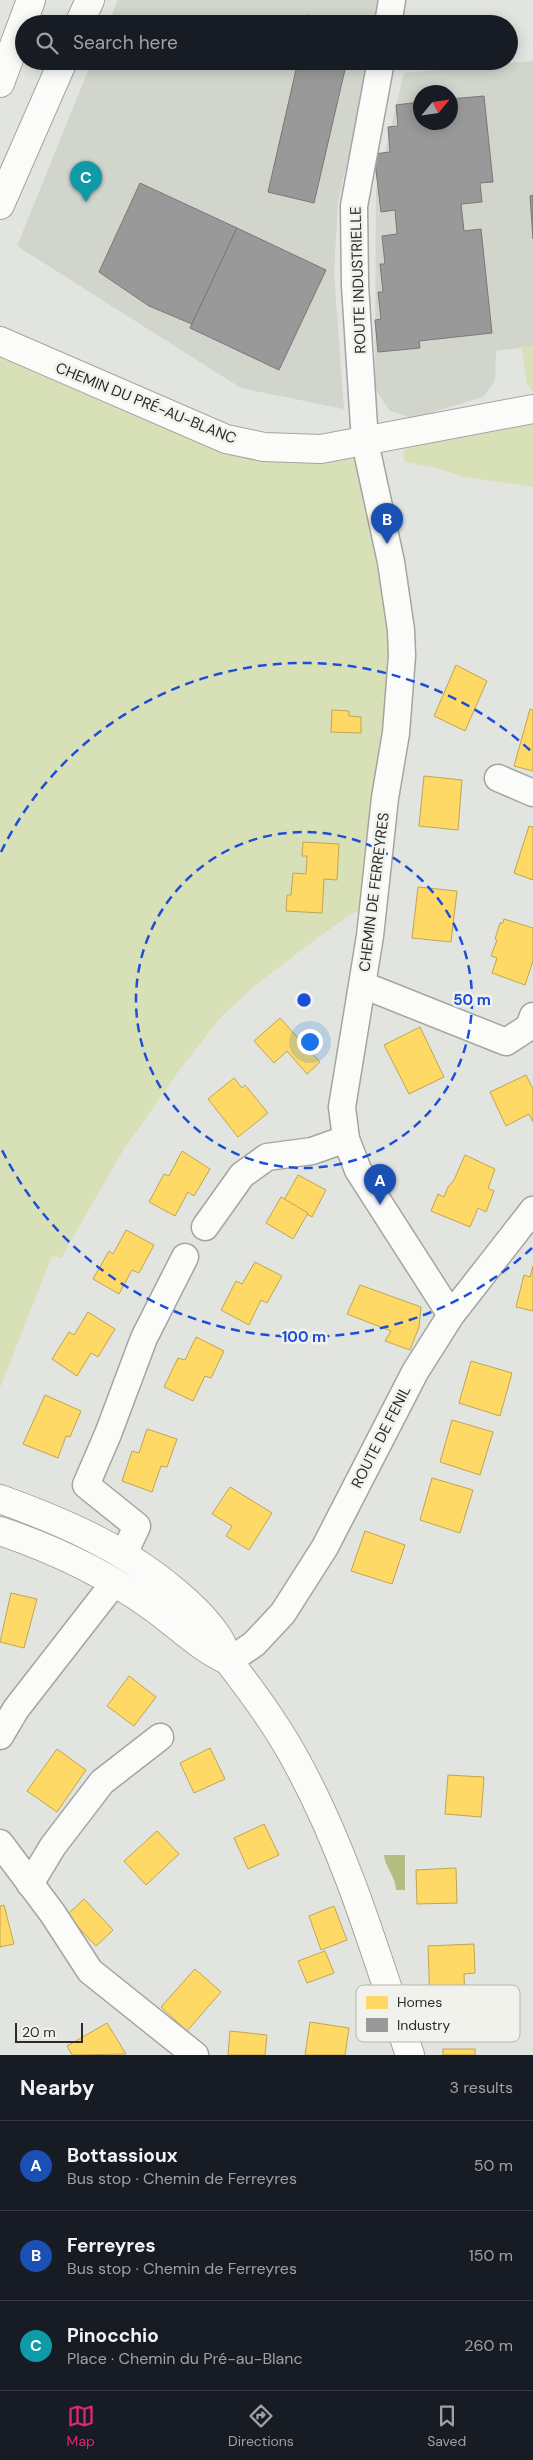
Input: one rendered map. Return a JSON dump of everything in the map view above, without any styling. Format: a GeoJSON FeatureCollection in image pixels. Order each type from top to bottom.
{"type":"FeatureCollection","features":[{"type":"Feature","properties":{"kind":"main road"},"geometry":{"type":"LineString","coordinates":[[25,15],[31,0]]}},
{"type":"Feature","properties":{"kind":"main road"},"geometry":{"type":"LineString","coordinates":[[66,15],[72,0]]}},
{"type":"Feature","properties":{"kind":"main road"},"geometry":{"type":"LineString","coordinates":[[83,15],[90,0]]}},
{"type":"Feature","properties":{"kind":"main road"},"geometry":{"type":"LineString","coordinates":[[0,83],[15,43]]}},
{"type":"Feature","properties":{"kind":"main road"},"geometry":{"type":"LineString","coordinates":[[12,177],[48,70]]}},
{"type":"Feature","properties":{"kind":"main road"},"geometry":{"type":"LineString","coordinates":[[0,205],[59,70]]}},
{"type":"Feature","properties":{"kind":"main road","name":"CHEMIN DU PRÉ-AU-BLANC"},"geometry":{"type":"LineString","coordinates":[[0,342],[226,439],[264,448],[321,449],[365,442],[513,411],[533,409]]}},
{"type":"Feature","properties":{"kind":"main road"},"geometry":{"type":"LineString","coordinates":[[0,1499],[65,1524],[124,1554],[173,1590],[201,1615],[219,1640],[229,1661],[269,1715],[300,1768],[328,1824],[386,1985]]}},
{"type":"Feature","properties":{"kind":"main road"},"geometry":{"type":"LineString","coordinates":[[0,1530],[52,1551],[114,1583],[154,1608],[209,1652],[229,1661]]}},
{"type":"Feature","properties":{"kind":"main road"},"geometry":{"type":"LineString","coordinates":[[114,1583],[124,1554]]}},
{"type":"Feature","properties":{"kind":"main road"},"geometry":{"type":"LineString","coordinates":[[405,2042],[410,2055]]}},
{"type":"Feature","properties":{"kind":"street"},"geometry":{"type":"LineString","coordinates":[[390,15],[392,0]]}},
{"type":"Feature","properties":{"kind":"street","name":"ROUTE INDUSTRIELLE"},"geometry":{"type":"LineString","coordinates":[[365,442],[355,285],[354,206],[379,70]]}},
{"type":"Feature","properties":{"kind":"street","name":"CHEMIN DE FERREYRES"},"geometry":{"type":"LineString","coordinates":[[365,442],[393,570],[401,630],[402,656],[396,733],[385,798],[363,985],[353,1030],[342,1107],[346,1139],[358,1170],[451,1315]]}},
{"type":"Feature","properties":{"kind":"street"},"geometry":{"type":"LineString","coordinates":[[498,778],[533,793]]}},
{"type":"Feature","properties":{"kind":"street"},"geometry":{"type":"LineString","coordinates":[[363,985],[506,1042],[529,1027],[533,1016]]}},
{"type":"Feature","properties":{"kind":"street"},"geometry":{"type":"LineString","coordinates":[[205,1227],[242,1175],[267,1157],[312,1151],[346,1139]]}},
{"type":"Feature","properties":{"kind":"street","name":"ROUTE DE FENIL"},"geometry":{"type":"LineString","coordinates":[[229,1661],[259,1639],[283,1613],[324,1547],[415,1372],[451,1315],[533,1210]]}},
{"type":"Feature","properties":{"kind":"street"},"geometry":{"type":"LineString","coordinates":[[124,1554],[137,1526],[86,1485],[108,1434],[144,1338],[185,1257]]}},
{"type":"Feature","properties":{"kind":"street"},"geometry":{"type":"LineString","coordinates":[[0,1736],[16,1709],[114,1583]]}},
{"type":"Feature","properties":{"kind":"street"},"geometry":{"type":"LineString","coordinates":[[30,1884],[53,1846],[102,1782],[160,1737]]}},
{"type":"Feature","properties":{"kind":"street"},"geometry":{"type":"LineString","coordinates":[[0,1843],[17,1863],[90,1971],[195,2055]]}},
{"type":"Feature","properties":{"kind":"shaded area"},"geometry":{"type":"Polygon","coordinates":[[[118,0],[381,0],[379,15],[112,15],[118,0]]]}},
{"type":"Feature","properties":{"kind":"shaded area"},"geometry":{"type":"Polygon","coordinates":[[[533,61],[533,346],[496,351],[495,381],[483,397],[413,418],[390,411],[375,389],[376,189],[404,73],[436,70],[518,70],[518,62],[533,61]]]}},
{"type":"Feature","properties":{"kind":"shaded area"},"geometry":{"type":"Polygon","coordinates":[[[88,70],[368,70],[338,202],[334,273],[344,409],[241,388],[17,246],[88,70]]]}},
{"type":"Feature","properties":{"kind":"shaded area"},"geometry":{"type":"Polygon","coordinates":[[[0,341],[226,439],[365,442],[397,594],[373,905],[350,915],[258,983],[221,1017],[181,1068],[122,1152],[61,1258],[52,1256],[0,1388],[0,341]]]}},
{"type":"Feature","properties":{"kind":"shaded area"},"geometry":{"type":"Polygon","coordinates":[[[533,346],[533,391],[527,384],[522,348],[533,346]]]}},
{"type":"Feature","properties":{"kind":"shaded area"},"geometry":{"type":"Polygon","coordinates":[[[533,409],[533,487],[465,477],[433,467],[405,462],[403,452],[427,429],[533,409]]]}},
{"type":"Feature","properties":{"kind":"shaded area"},"geometry":{"type":"Polygon","coordinates":[[[384,1855],[405,1855],[405,1890],[396,1890],[396,1885],[384,1855]]]}},
{"type":"Feature","properties":{"kind":"building: Homes"},"geometry":{"type":"Polygon","coordinates":[[[456,665],[487,681],[465,731],[434,716],[456,665]]]}},
{"type":"Feature","properties":{"kind":"building: Homes"},"geometry":{"type":"Polygon","coordinates":[[[530,709],[533,710],[533,771],[514,766],[530,709]]]}},
{"type":"Feature","properties":{"kind":"building: Homes"},"geometry":{"type":"Polygon","coordinates":[[[332,710],[349,711],[349,716],[361,717],[361,733],[331,732],[332,710]]]}},
{"type":"Feature","properties":{"kind":"building: Homes"},"geometry":{"type":"Polygon","coordinates":[[[424,776],[462,780],[458,830],[419,826],[424,776]]]}},
{"type":"Feature","properties":{"kind":"building: Homes"},"geometry":{"type":"Polygon","coordinates":[[[529,826],[533,827],[533,880],[514,873],[529,826]]]}},
{"type":"Feature","properties":{"kind":"building: Homes"},"geometry":{"type":"Polygon","coordinates":[[[303,842],[339,844],[337,880],[324,879],[322,913],[286,911],[287,895],[291,895],[293,873],[306,874],[307,856],[302,856],[303,842]]]}},
{"type":"Feature","properties":{"kind":"building: Homes"},"geometry":{"type":"Polygon","coordinates":[[[418,887],[457,891],[451,942],[412,938],[418,887]]]}},
{"type":"Feature","properties":{"kind":"building: Homes"},"geometry":{"type":"Polygon","coordinates":[[[504,919],[533,928],[533,961],[525,985],[492,973],[497,958],[491,956],[497,940],[495,939],[500,923],[503,923],[504,919]]]}},
{"type":"Feature","properties":{"kind":"building: Homes"},"geometry":{"type":"Polygon","coordinates":[[[280,1018],[320,1062],[307,1074],[287,1051],[274,1063],[254,1041],[280,1018]]]}},
{"type":"Feature","properties":{"kind":"building: Homes"},"geometry":{"type":"Polygon","coordinates":[[[420,1027],[444,1077],[409,1094],[384,1045],[420,1027]]]}},
{"type":"Feature","properties":{"kind":"building: Homes"},"geometry":{"type":"Polygon","coordinates":[[[526,1075],[533,1089],[533,1122],[529,1114],[506,1126],[490,1092],[526,1075]]]}},
{"type":"Feature","properties":{"kind":"building: Homes"},"geometry":{"type":"Polygon","coordinates":[[[234,1078],[242,1088],[245,1085],[268,1113],[238,1137],[208,1099],[234,1078]]]}},
{"type":"Feature","properties":{"kind":"building: Homes"},"geometry":{"type":"Polygon","coordinates":[[[182,1151],[210,1169],[194,1196],[188,1192],[175,1216],[149,1202],[164,1174],[169,1176],[182,1151]]]}},
{"type":"Feature","properties":{"kind":"building: Homes"},"geometry":{"type":"Polygon","coordinates":[[[465,1155],[495,1169],[488,1188],[494,1191],[486,1212],[478,1208],[470,1227],[431,1211],[438,1194],[444,1197],[465,1155]]]}},
{"type":"Feature","properties":{"kind":"building: Homes"},"geometry":{"type":"Polygon","coordinates":[[[298,1175],[326,1190],[312,1217],[284,1200],[298,1175]]]}},
{"type":"Feature","properties":{"kind":"building: Homes"},"geometry":{"type":"Polygon","coordinates":[[[281,1197],[308,1213],[293,1239],[266,1223],[281,1197]]]}},
{"type":"Feature","properties":{"kind":"building: Homes"},"geometry":{"type":"Polygon","coordinates":[[[126,1230],[154,1245],[139,1273],[132,1270],[119,1294],[93,1279],[109,1251],[113,1254],[126,1230]]]}},
{"type":"Feature","properties":{"kind":"building: Homes"},"geometry":{"type":"Polygon","coordinates":[[[255,1262],[282,1276],[267,1303],[261,1300],[249,1325],[221,1310],[236,1281],[242,1284],[255,1262]]]}},
{"type":"Feature","properties":{"kind":"building: Homes"},"geometry":{"type":"Polygon","coordinates":[[[533,1266],[533,1311],[516,1307],[524,1275],[530,1277],[533,1266]]]}},
{"type":"Feature","properties":{"kind":"building: Homes"},"geometry":{"type":"Polygon","coordinates":[[[360,1285],[421,1307],[419,1327],[410,1350],[385,1341],[391,1331],[347,1314],[360,1285]]]}},
{"type":"Feature","properties":{"kind":"building: Homes"},"geometry":{"type":"Polygon","coordinates":[[[88,1312],[115,1329],[98,1357],[91,1353],[77,1376],[52,1359],[69,1332],[74,1335],[88,1312]]]}},
{"type":"Feature","properties":{"kind":"building: Homes"},"geometry":{"type":"Polygon","coordinates":[[[196,1337],[224,1351],[211,1378],[205,1376],[193,1401],[164,1387],[178,1358],[185,1360],[196,1337]]]}},
{"type":"Feature","properties":{"kind":"building: Homes"},"geometry":{"type":"Polygon","coordinates":[[[471,1361],[512,1373],[500,1416],[459,1403],[471,1361]]]}},
{"type":"Feature","properties":{"kind":"building: Homes"},"geometry":{"type":"Polygon","coordinates":[[[45,1395],[81,1411],[70,1437],[66,1436],[58,1458],[23,1444],[45,1395]]]}},
{"type":"Feature","properties":{"kind":"building: Homes"},"geometry":{"type":"Polygon","coordinates":[[[452,1420],[493,1432],[480,1475],[440,1462],[452,1420]]]}},
{"type":"Feature","properties":{"kind":"building: Homes"},"geometry":{"type":"Polygon","coordinates":[[[147,1429],[177,1439],[167,1467],[161,1466],[152,1492],[122,1481],[132,1451],[139,1453],[147,1429]]]}},
{"type":"Feature","properties":{"kind":"building: Homes"},"geometry":{"type":"Polygon","coordinates":[[[432,1478],[473,1490],[460,1533],[420,1520],[432,1478]]]}},
{"type":"Feature","properties":{"kind":"building: Homes"},"geometry":{"type":"Polygon","coordinates":[[[230,1487],[272,1513],[249,1550],[226,1536],[232,1526],[212,1514],[230,1487]]]}},
{"type":"Feature","properties":{"kind":"building: Homes"},"geometry":{"type":"Polygon","coordinates":[[[365,1531],[405,1545],[392,1584],[351,1571],[365,1531]]]}},
{"type":"Feature","properties":{"kind":"building: Homes"},"geometry":{"type":"Polygon","coordinates":[[[11,1593],[37,1599],[24,1648],[0,1642],[11,1593]]]}},
{"type":"Feature","properties":{"kind":"building: Homes"},"geometry":{"type":"Polygon","coordinates":[[[129,1676],[156,1697],[134,1726],[107,1706],[129,1676]]]}},
{"type":"Feature","properties":{"kind":"building: Homes"},"geometry":{"type":"Polygon","coordinates":[[[210,1748],[225,1779],[194,1793],[180,1763],[210,1748]]]}},
{"type":"Feature","properties":{"kind":"building: Homes"},"geometry":{"type":"Polygon","coordinates":[[[57,1749],[86,1770],[57,1812],[27,1791],[57,1749]]]}},
{"type":"Feature","properties":{"kind":"building: Homes"},"geometry":{"type":"Polygon","coordinates":[[[448,1775],[484,1777],[481,1817],[445,1814],[448,1775]]]}},
{"type":"Feature","properties":{"kind":"building: Homes"},"geometry":{"type":"Polygon","coordinates":[[[264,1824],[279,1855],[248,1869],[234,1838],[264,1824]]]}},
{"type":"Feature","properties":{"kind":"building: Homes"},"geometry":{"type":"Polygon","coordinates":[[[157,1831],[179,1854],[146,1885],[124,1861],[157,1831]]]}},
{"type":"Feature","properties":{"kind":"building: Homes"},"geometry":{"type":"Polygon","coordinates":[[[456,1868],[457,1903],[417,1904],[416,1870],[456,1868]]]}},
{"type":"Feature","properties":{"kind":"building: Homes"},"geometry":{"type":"Polygon","coordinates":[[[84,1899],[113,1930],[96,1946],[67,1915],[84,1899]]]}},
{"type":"Feature","properties":{"kind":"building: Homes"},"geometry":{"type":"Polygon","coordinates":[[[4,1905],[14,1944],[0,1947],[0,1906],[4,1905]]]}},
{"type":"Feature","properties":{"kind":"building: Homes"},"geometry":{"type":"Polygon","coordinates":[[[334,1906],[347,1940],[321,1950],[309,1916],[334,1906]]]}},
{"type":"Feature","properties":{"kind":"building: Homes"},"geometry":{"type":"Polygon","coordinates":[[[474,1944],[475,1973],[464,1974],[464,1985],[429,1985],[428,1946],[474,1944]]]}},
{"type":"Feature","properties":{"kind":"building: Homes"},"geometry":{"type":"Polygon","coordinates":[[[325,1951],[334,1973],[307,1983],[298,1961],[325,1951]]]}},
{"type":"Feature","properties":{"kind":"building: Homes"},"geometry":{"type":"Polygon","coordinates":[[[195,1969],[221,1992],[187,2031],[161,2007],[195,1969]]]}},
{"type":"Feature","properties":{"kind":"building: Homes"},"geometry":{"type":"Polygon","coordinates":[[[310,2022],[349,2028],[345,2055],[305,2055],[310,2022]]]}},
{"type":"Feature","properties":{"kind":"building: Homes"},"geometry":{"type":"Polygon","coordinates":[[[107,2023],[126,2054],[72,2055],[67,2046],[107,2023]]]}},
{"type":"Feature","properties":{"kind":"building: Homes"},"geometry":{"type":"Polygon","coordinates":[[[230,2031],[267,2035],[265,2055],[228,2055],[230,2031]]]}},
{"type":"Feature","properties":{"kind":"building: Homes"},"geometry":{"type":"Polygon","coordinates":[[[443,2049],[475,2049],[475,2055],[443,2055],[443,2049]]]}},
{"type":"Feature","properties":{"kind":"building: Industry"},"geometry":{"type":"Polygon","coordinates":[[[296,70],[345,70],[314,203],[268,192],[296,70]]]}},
{"type":"Feature","properties":{"kind":"building: Industry"},"geometry":{"type":"Polygon","coordinates":[[[484,96],[493,182],[480,183],[482,202],[461,204],[464,231],[481,229],[492,333],[419,341],[420,348],[378,352],[375,320],[381,319],[378,292],[383,292],[380,264],[385,264],[382,236],[397,234],[395,210],[381,212],[374,154],[390,152],[388,127],[398,126],[396,105],[413,103],[413,130],[458,130],[458,98],[484,96]]]}},
{"type":"Feature","properties":{"kind":"building: Industry"},"geometry":{"type":"Polygon","coordinates":[[[140,183],[237,228],[192,324],[149,306],[99,272],[140,183]]]}},
{"type":"Feature","properties":{"kind":"building: Industry"},"geometry":{"type":"Polygon","coordinates":[[[533,195],[533,239],[530,196],[533,195]]]}},
{"type":"Feature","properties":{"kind":"building: Industry"},"geometry":{"type":"Polygon","coordinates":[[[237,228],[326,270],[279,370],[190,328],[237,228]]]}},
{"type":"Feature","properties":{"kind":"place","name":"Pinocchio"},"geometry":{"type":"Point","coordinates":[86,202]}},
{"type":"Feature","properties":{"kind":"place","name":"Ferreyres"},"geometry":{"type":"Point","coordinates":[387,544]}},
{"type":"Feature","properties":{"kind":"place","name":"Bottassioux"},"geometry":{"type":"Point","coordinates":[380,1205]}}]}
